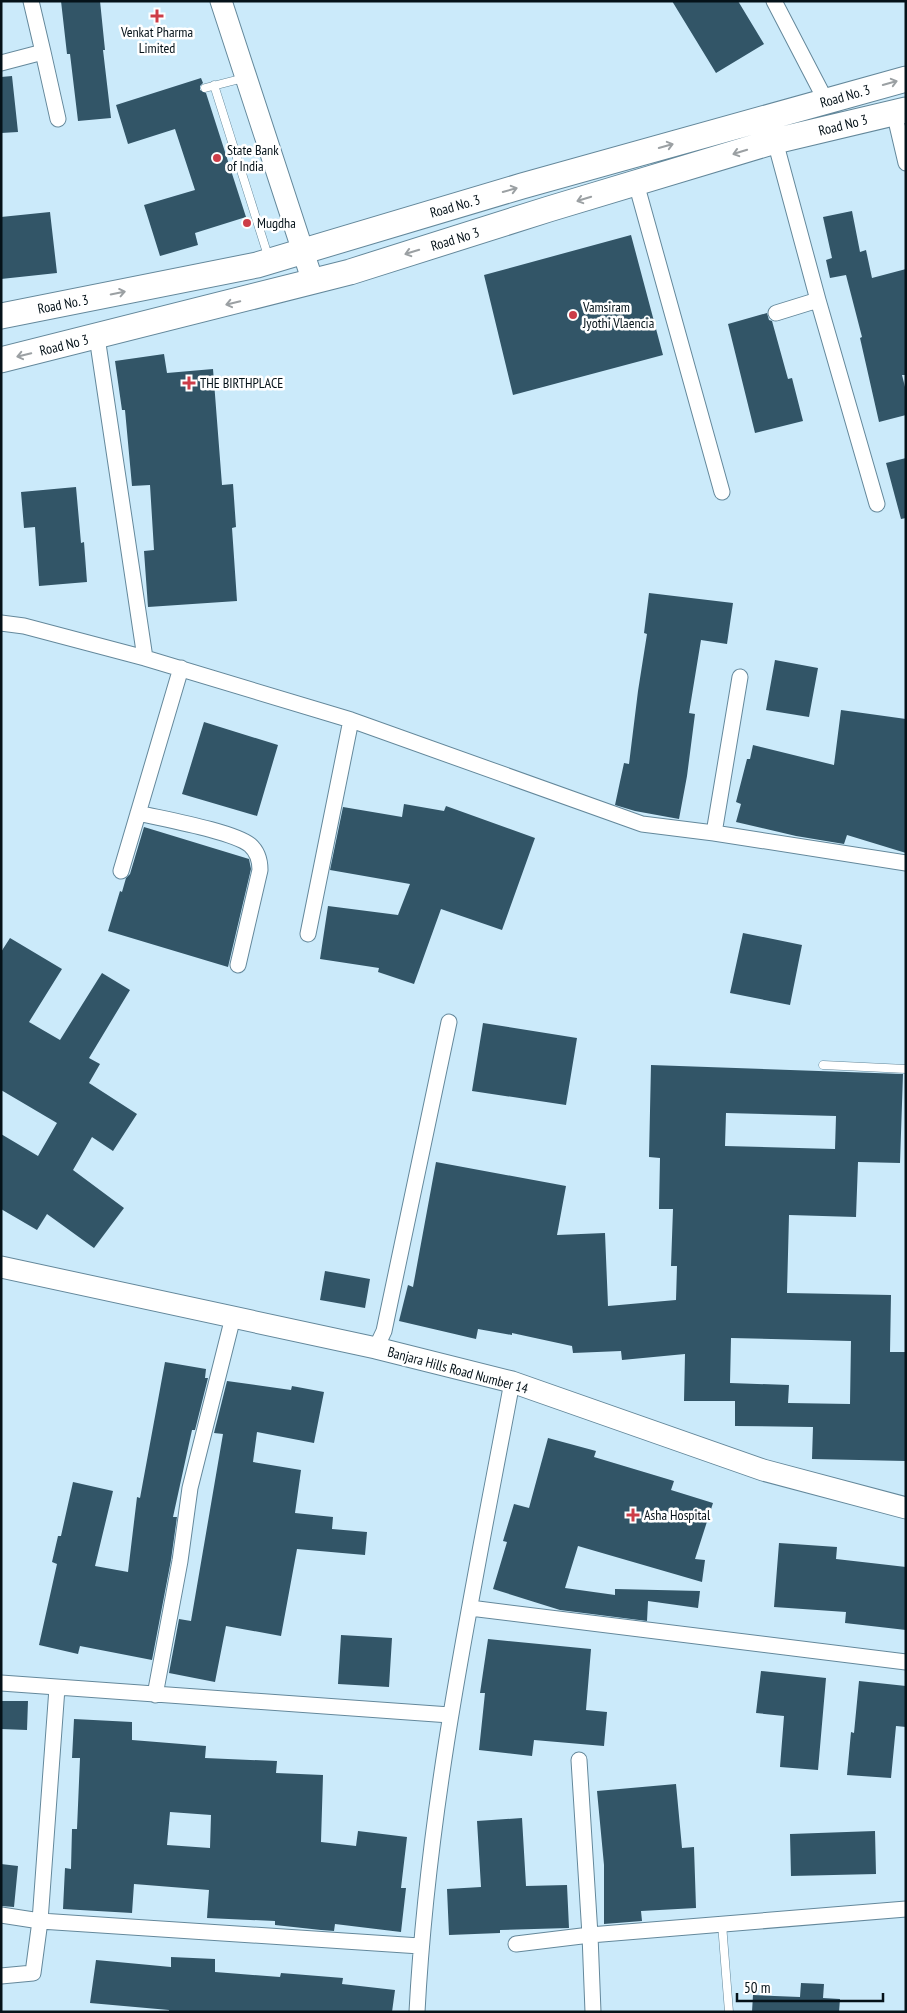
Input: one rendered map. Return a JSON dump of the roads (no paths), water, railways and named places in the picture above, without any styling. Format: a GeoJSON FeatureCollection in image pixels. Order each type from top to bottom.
{"type":"FeatureCollection","features":[{"type":"Feature","properties":{"kind":"main road","name":"Road No. 3"},"geometry":{"type":"LineString","coordinates":[[1,316],[269,261],[522,186],[906,79]]}},
{"type":"Feature","properties":{"kind":"main road","name":"Road No 3"},"geometry":{"type":"LineString","coordinates":[[1,360],[313,282],[775,141],[900,111]]}},
{"type":"Feature","properties":{"kind":"street"},"geometry":{"type":"LineString","coordinates":[[31,1],[58,119]]}},
{"type":"Feature","properties":{"kind":"street"},"geometry":{"type":"LineString","coordinates":[[221,1],[313,282]]}},
{"type":"Feature","properties":{"kind":"street"},"geometry":{"type":"LineString","coordinates":[[774,1],[826,101]]}},
{"type":"Feature","properties":{"kind":"street"},"geometry":{"type":"LineString","coordinates":[[1,63],[43,52]]}},
{"type":"Feature","properties":{"kind":"street"},"geometry":{"type":"LineString","coordinates":[[900,111],[906,163]]}},
{"type":"Feature","properties":{"kind":"street"},"geometry":{"type":"LineString","coordinates":[[775,141],[818,300],[877,504]]}},
{"type":"Feature","properties":{"kind":"street"},"geometry":{"type":"LineString","coordinates":[[636,183],[722,492]]}},
{"type":"Feature","properties":{"kind":"street"},"geometry":{"type":"LineString","coordinates":[[776,313],[818,300]]}},
{"type":"Feature","properties":{"kind":"street"},"geometry":{"type":"LineString","coordinates":[[96,337],[145,658]]}},
{"type":"Feature","properties":{"kind":"street"},"geometry":{"type":"LineString","coordinates":[[1,623],[24,626],[145,658],[351,720],[642,824],[714,833],[906,863]]}},
{"type":"Feature","properties":{"kind":"street"},"geometry":{"type":"LineString","coordinates":[[121,871],[181,668]]}},
{"type":"Feature","properties":{"kind":"street"},"geometry":{"type":"LineString","coordinates":[[714,833],[740,677]]}},
{"type":"Feature","properties":{"kind":"street"},"geometry":{"type":"LineString","coordinates":[[308,934],[351,720]]}},
{"type":"Feature","properties":{"kind":"street"},"geometry":{"type":"LineString","coordinates":[[138,813],[236,837],[251,846],[258,854],[260,870],[238,965]]}},
{"type":"Feature","properties":{"kind":"street"},"geometry":{"type":"LineString","coordinates":[[376,1348],[384,1331],[449,1022]]}},
{"type":"Feature","properties":{"kind":"street","name":"Banjara Hills Road Number 14"},"geometry":{"type":"LineString","coordinates":[[1,1267],[376,1348],[512,1382],[763,1470],[906,1508]]}},
{"type":"Feature","properties":{"kind":"street"},"geometry":{"type":"LineString","coordinates":[[155,1695],[180,1561],[190,1488],[233,1317]]}},
{"type":"Feature","properties":{"kind":"street"},"geometry":{"type":"LineString","coordinates":[[417,2012],[420,1946],[450,1715],[512,1382]]}},
{"type":"Feature","properties":{"kind":"street"},"geometry":{"type":"LineString","coordinates":[[470,1608],[906,1662]]}},
{"type":"Feature","properties":{"kind":"street"},"geometry":{"type":"LineString","coordinates":[[1,1684],[450,1715]]}},
{"type":"Feature","properties":{"kind":"street"},"geometry":{"type":"LineString","coordinates":[[1,1976],[33,1973],[40,1921],[57,1688]]}},
{"type":"Feature","properties":{"kind":"street"},"geometry":{"type":"LineString","coordinates":[[578,1760],[590,1935],[593,2012]]}},
{"type":"Feature","properties":{"kind":"street"},"geometry":{"type":"LineString","coordinates":[[516,1944],[590,1935],[906,1909]]}},
{"type":"Feature","properties":{"kind":"street"},"geometry":{"type":"LineString","coordinates":[[1,1915],[40,1921],[420,1946]]}},
{"type":"Feature","properties":{"kind":"lane"},"geometry":{"type":"LineString","coordinates":[[205,88],[246,77]]}},
{"type":"Feature","properties":{"kind":"lane"},"geometry":{"type":"LineString","coordinates":[[214,85],[269,261]]}},
{"type":"Feature","properties":{"kind":"lane"},"geometry":{"type":"LineString","coordinates":[[823,1066],[906,1069]]}},
{"type":"Feature","properties":{"kind":"lane"},"geometry":{"type":"LineString","coordinates":[[722,1924],[729,2012]]}},
{"type":"Feature","properties":{"kind":"place","name":"Venkat Pharma Limited"},"geometry":{"type":"Point","coordinates":[157,16]}},
{"type":"Feature","properties":{"kind":"place","name":"State Bank of India"},"geometry":{"type":"Point","coordinates":[217,158]}},
{"type":"Feature","properties":{"kind":"place","name":"Mugdha"},"geometry":{"type":"Point","coordinates":[247,223]}},
{"type":"Feature","properties":{"kind":"place","name":"Vamsiram Jyothi Vlaencia"},"geometry":{"type":"Point","coordinates":[573,315]}},
{"type":"Feature","properties":{"kind":"place","name":"THE BIRTHPLACE"},"geometry":{"type":"Point","coordinates":[189,383]}},
{"type":"Feature","properties":{"kind":"place","name":"Asha Hospital"},"geometry":{"type":"Point","coordinates":[633,1515]}}]}
